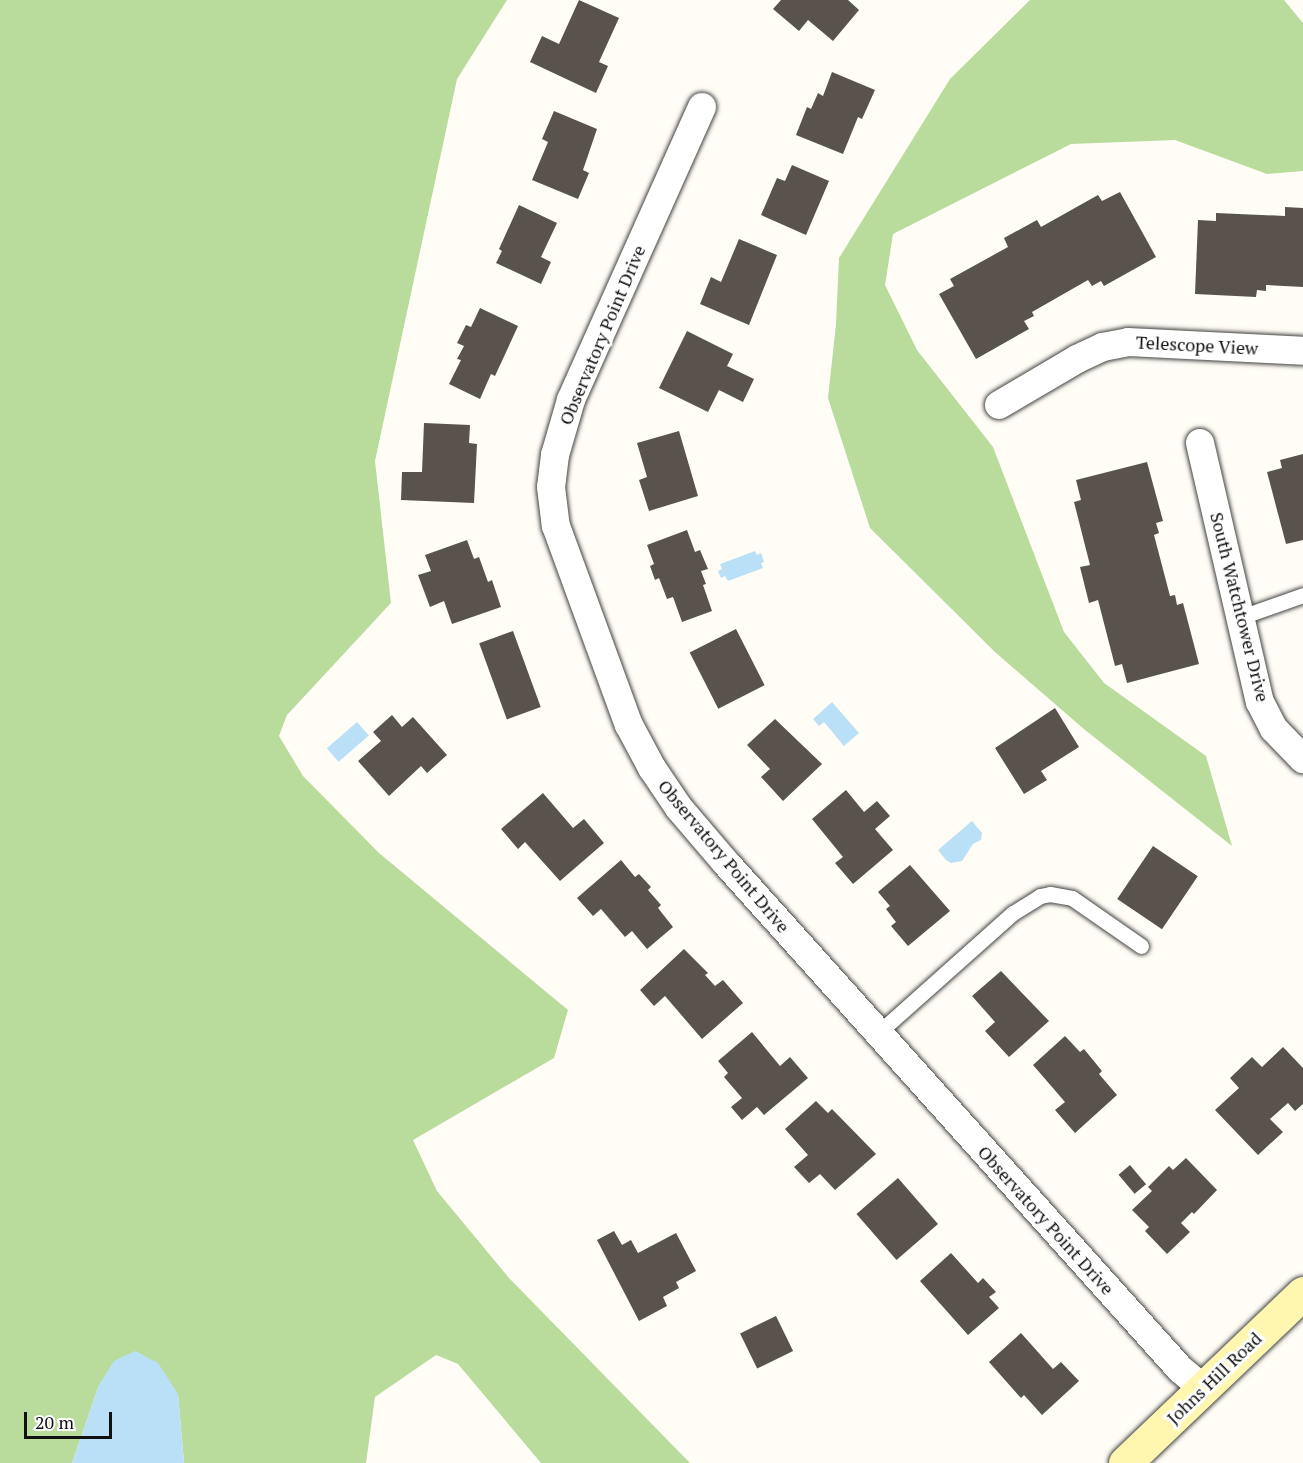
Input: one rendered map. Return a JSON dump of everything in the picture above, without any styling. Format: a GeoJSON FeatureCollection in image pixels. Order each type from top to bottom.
{"type":"FeatureCollection","features":[{"type":"Feature","properties":{"kind":"main road","name":"Johns Hill Road"},"geometry":{"type":"LineString","coordinates":[[1125,1463],[1303,1293]]}},
{"type":"Feature","properties":{"kind":"street","name":"Observatory Point Drive"},"geometry":{"type":"LineString","coordinates":[[702,107],[571,400],[555,455],[551,487],[556,526],[628,725],[651,768],[679,808],[726,863],[1180,1370],[1203,1388]]}},
{"type":"Feature","properties":{"kind":"street","name":"Telescope View"},"geometry":{"type":"LineString","coordinates":[[999,405],[1077,359],[1103,347],[1128,342],[1303,351]]}},
{"type":"Feature","properties":{"kind":"street","name":"South Watchtower Drive"},"geometry":{"type":"LineString","coordinates":[[1200,443],[1260,702],[1274,729],[1286,745],[1303,759]]}},
{"type":"Feature","properties":{"kind":"lane"},"geometry":{"type":"LineString","coordinates":[[1241,617],[1303,595]]}},
{"type":"Feature","properties":{"kind":"lane"},"geometry":{"type":"LineString","coordinates":[[877,1034],[1013,913],[1040,896],[1050,894],[1072,898],[1141,946]]}},
{"type":"Feature","properties":{"kind":"green space"},"geometry":{"type":"Polygon","coordinates":[[[0,0],[507,0],[457,79],[375,461],[391,603],[287,715],[279,736],[303,776],[379,853],[568,1010],[554,1058],[413,1140],[437,1191],[509,1278],[690,1463],[541,1463],[458,1364],[436,1355],[375,1397],[366,1463],[184,1463],[178,1394],[99,1385],[72,1463],[0,1463],[0,0]]]}},
{"type":"Feature","properties":{"kind":"green space"},"geometry":{"type":"Polygon","coordinates":[[[1030,0],[1284,0],[1303,23],[1303,171],[1267,174],[1175,140],[1071,144],[893,234],[885,285],[917,350],[993,447],[1064,632],[1104,683],[1206,756],[1232,846],[1085,730],[995,652],[870,528],[828,398],[836,324],[839,258],[950,79],[1030,0]]]}},
{"type":"Feature","properties":{"kind":"water"},"geometry":{"type":"Polygon","coordinates":[[[755,551],[757,555],[761,553],[763,568],[728,581],[725,576],[721,578],[718,571],[722,569],[720,564],[755,551]]]}},
{"type":"Feature","properties":{"kind":"water"},"geometry":{"type":"Polygon","coordinates":[[[832,702],[859,733],[844,746],[824,722],[819,726],[813,719],[832,702]]]}},
{"type":"Feature","properties":{"kind":"water"},"geometry":{"type":"Polygon","coordinates":[[[357,722],[369,736],[339,762],[327,748],[357,722]]]}},
{"type":"Feature","properties":{"kind":"water"},"geometry":{"type":"Polygon","coordinates":[[[972,821],[982,833],[981,840],[973,844],[962,861],[951,863],[938,850],[972,821]]]}},
{"type":"Feature","properties":{"kind":"water"},"geometry":{"type":"Polygon","coordinates":[[[135,1351],[158,1363],[178,1394],[184,1463],[72,1463],[99,1385],[114,1361],[135,1351]]]}},
{"type":"Feature","properties":{"kind":"building"},"geometry":{"type":"Polygon","coordinates":[[[579,0],[619,18],[599,62],[608,66],[596,93],[530,62],[542,36],[559,44],[579,0]]]}},
{"type":"Feature","properties":{"kind":"building"},"geometry":{"type":"Polygon","coordinates":[[[781,0],[848,0],[859,10],[833,41],[808,20],[799,31],[773,9],[781,0]]]}},
{"type":"Feature","properties":{"kind":"building"},"geometry":{"type":"Polygon","coordinates":[[[832,72],[875,90],[862,119],[858,117],[843,154],[796,135],[807,107],[811,109],[818,93],[823,96],[832,72]]]}},
{"type":"Feature","properties":{"kind":"building"},"geometry":{"type":"Polygon","coordinates":[[[554,111],[597,129],[583,170],[589,173],[578,199],[532,180],[548,142],[542,139],[554,111]]]}},
{"type":"Feature","properties":{"kind":"building"},"geometry":{"type":"Polygon","coordinates":[[[792,165],[829,181],[806,235],[761,215],[777,178],[785,181],[792,165]]]}},
{"type":"Feature","properties":{"kind":"building"},"geometry":{"type":"Polygon","coordinates":[[[1120,192],[1156,257],[1104,286],[1101,281],[1092,286],[1088,280],[1032,312],[1034,316],[1024,321],[1029,329],[976,359],[939,294],[954,286],[950,279],[1008,247],[1004,238],[1037,220],[1041,227],[1098,195],[1102,201],[1120,192]]]}},
{"type":"Feature","properties":{"kind":"building"},"geometry":{"type":"Polygon","coordinates":[[[519,205],[557,223],[541,257],[551,262],[541,284],[496,263],[502,251],[499,249],[519,205]]]}},
{"type":"Feature","properties":{"kind":"building"},"geometry":{"type":"Polygon","coordinates":[[[1285,207],[1303,208],[1303,287],[1266,285],[1266,291],[1257,290],[1256,297],[1195,294],[1198,220],[1216,221],[1216,213],[1285,216],[1285,207]]]}},
{"type":"Feature","properties":{"kind":"building"},"geometry":{"type":"Polygon","coordinates":[[[739,239],[777,255],[749,325],[700,304],[711,277],[721,282],[739,239]]]}},
{"type":"Feature","properties":{"kind":"building"},"geometry":{"type":"Polygon","coordinates":[[[480,308],[518,326],[495,376],[491,374],[480,399],[449,384],[461,360],[457,359],[464,346],[457,343],[466,325],[471,327],[480,308]]]}},
{"type":"Feature","properties":{"kind":"building"},"geometry":{"type":"Polygon","coordinates":[[[687,331],[733,354],[727,366],[754,379],[743,402],[719,390],[708,412],[659,388],[687,331]]]}},
{"type":"Feature","properties":{"kind":"building"},"geometry":{"type":"Polygon","coordinates":[[[424,423],[470,425],[469,443],[477,444],[474,503],[401,500],[402,472],[422,472],[424,423]]]}},
{"type":"Feature","properties":{"kind":"building"},"geometry":{"type":"Polygon","coordinates":[[[679,431],[698,496],[649,511],[639,480],[647,477],[637,443],[679,431]]]}},
{"type":"Feature","properties":{"kind":"building"},"geometry":{"type":"Polygon","coordinates":[[[1303,454],[1303,540],[1286,544],[1267,472],[1282,468],[1280,460],[1303,454]]]}},
{"type":"Feature","properties":{"kind":"building"},"geometry":{"type":"Polygon","coordinates":[[[1147,462],[1163,521],[1156,523],[1159,533],[1154,535],[1170,596],[1175,595],[1177,605],[1183,603],[1199,664],[1127,683],[1122,664],[1115,666],[1098,600],[1089,603],[1080,567],[1090,565],[1074,502],[1081,500],[1076,480],[1147,462]]]}},
{"type":"Feature","properties":{"kind":"building"},"geometry":{"type":"Polygon","coordinates":[[[687,530],[695,552],[700,550],[708,569],[701,571],[712,611],[682,622],[673,597],[667,599],[659,578],[655,580],[650,566],[654,564],[647,545],[687,530]]]}},
{"type":"Feature","properties":{"kind":"building"},"geometry":{"type":"Polygon","coordinates":[[[467,540],[474,559],[479,557],[488,582],[492,580],[501,607],[452,624],[444,601],[430,607],[418,575],[431,571],[425,555],[467,540]]]}},
{"type":"Feature","properties":{"kind":"building"},"geometry":{"type":"Polygon","coordinates":[[[736,629],[765,685],[718,709],[690,653],[736,629]]]}},
{"type":"Feature","properties":{"kind":"building"},"geometry":{"type":"Polygon","coordinates":[[[513,631],[541,707],[507,719],[479,643],[513,631]]]}},
{"type":"Feature","properties":{"kind":"building"},"geometry":{"type":"Polygon","coordinates":[[[1055,708],[1079,747],[1041,771],[1047,780],[1024,794],[995,748],[1055,708]]]}},
{"type":"Feature","properties":{"kind":"building"},"geometry":{"type":"Polygon","coordinates":[[[392,715],[402,727],[413,717],[447,755],[427,773],[421,766],[389,796],[358,761],[381,741],[373,732],[392,715]]]}},
{"type":"Feature","properties":{"kind":"building"},"geometry":{"type":"Polygon","coordinates":[[[775,719],[822,764],[783,801],[761,777],[770,769],[747,745],[775,719]]]}},
{"type":"Feature","properties":{"kind":"building"},"geometry":{"type":"Polygon","coordinates":[[[846,790],[864,812],[877,801],[890,816],[875,829],[893,850],[853,884],[835,863],[843,857],[812,819],[846,790]]]}},
{"type":"Feature","properties":{"kind":"building"},"geometry":{"type":"Polygon","coordinates":[[[543,793],[573,828],[584,819],[604,843],[560,881],[525,842],[518,849],[501,829],[543,793]]]}},
{"type":"Feature","properties":{"kind":"building"},"geometry":{"type":"Polygon","coordinates":[[[1153,846],[1198,876],[1162,929],[1117,899],[1153,846]]]}},
{"type":"Feature","properties":{"kind":"building"},"geometry":{"type":"Polygon","coordinates":[[[621,860],[635,877],[639,874],[651,887],[648,890],[661,905],[658,908],[673,927],[647,949],[632,931],[625,937],[601,909],[593,916],[577,898],[621,860]]]}},
{"type":"Feature","properties":{"kind":"building"},"geometry":{"type":"Polygon","coordinates":[[[910,865],[950,911],[908,946],[891,926],[896,922],[886,909],[890,906],[878,892],[910,865]]]}},
{"type":"Feature","properties":{"kind":"building"},"geometry":{"type":"Polygon","coordinates":[[[684,949],[708,973],[705,975],[715,986],[723,980],[743,1003],[702,1039],[665,996],[654,1006],[640,990],[684,949]]]}},
{"type":"Feature","properties":{"kind":"building"},"geometry":{"type":"Polygon","coordinates":[[[1001,971],[1049,1021],[1009,1057],[985,1031],[995,1022],[972,996],[1001,971]]]}},
{"type":"Feature","properties":{"kind":"building"},"geometry":{"type":"Polygon","coordinates":[[[752,1032],[780,1066],[790,1057],[808,1078],[764,1115],[757,1107],[742,1120],[731,1107],[742,1098],[724,1077],[728,1073],[718,1061],[752,1032]]]}},
{"type":"Feature","properties":{"kind":"building"},"geometry":{"type":"Polygon","coordinates":[[[1065,1036],[1080,1052],[1084,1049],[1102,1071],[1099,1074],[1117,1095],[1075,1133],[1055,1110],[1065,1102],[1033,1065],[1065,1036]]]}},
{"type":"Feature","properties":{"kind":"building"},"geometry":{"type":"Polygon","coordinates":[[[1283,1047],[1303,1068],[1303,1104],[1295,1111],[1288,1103],[1270,1119],[1283,1132],[1258,1155],[1215,1110],[1239,1088],[1230,1078],[1252,1057],[1262,1067],[1283,1047]]]}},
{"type":"Feature","properties":{"kind":"building"},"geometry":{"type":"Polygon","coordinates":[[[816,1101],[828,1113],[832,1109],[876,1154],[835,1190],[820,1174],[809,1183],[794,1167],[808,1155],[785,1129],[816,1101]]]}},
{"type":"Feature","properties":{"kind":"building"},"geometry":{"type":"Polygon","coordinates":[[[1186,1158],[1217,1190],[1194,1214],[1192,1212],[1181,1223],[1190,1232],[1167,1254],[1145,1231],[1149,1227],[1132,1210],[1152,1191],[1148,1187],[1169,1166],[1173,1170],[1186,1158]]]}},
{"type":"Feature","properties":{"kind":"building"},"geometry":{"type":"Polygon","coordinates":[[[1130,1165],[1146,1184],[1135,1194],[1119,1175],[1130,1165]]]}},
{"type":"Feature","properties":{"kind":"building"},"geometry":{"type":"Polygon","coordinates":[[[898,1178],[938,1224],[897,1260],[856,1214],[898,1178]]]}},
{"type":"Feature","properties":{"kind":"building"},"geometry":{"type":"Polygon","coordinates":[[[614,1231],[622,1245],[631,1240],[638,1253],[676,1233],[696,1271],[676,1282],[679,1288],[663,1297],[667,1306],[639,1321],[597,1240],[614,1231]]]}},
{"type":"Feature","properties":{"kind":"building"},"geometry":{"type":"Polygon","coordinates":[[[951,1253],[978,1283],[983,1278],[996,1292],[989,1297],[999,1308],[968,1335],[920,1281],[951,1253]]]}},
{"type":"Feature","properties":{"kind":"building"},"geometry":{"type":"Polygon","coordinates":[[[776,1316],[793,1351],[757,1369],[740,1334],[776,1316]]]}},
{"type":"Feature","properties":{"kind":"building"},"geometry":{"type":"Polygon","coordinates":[[[1021,1333],[1053,1369],[1061,1362],[1079,1381],[1042,1415],[1024,1395],[1021,1398],[989,1362],[1021,1333]]]}}]}
